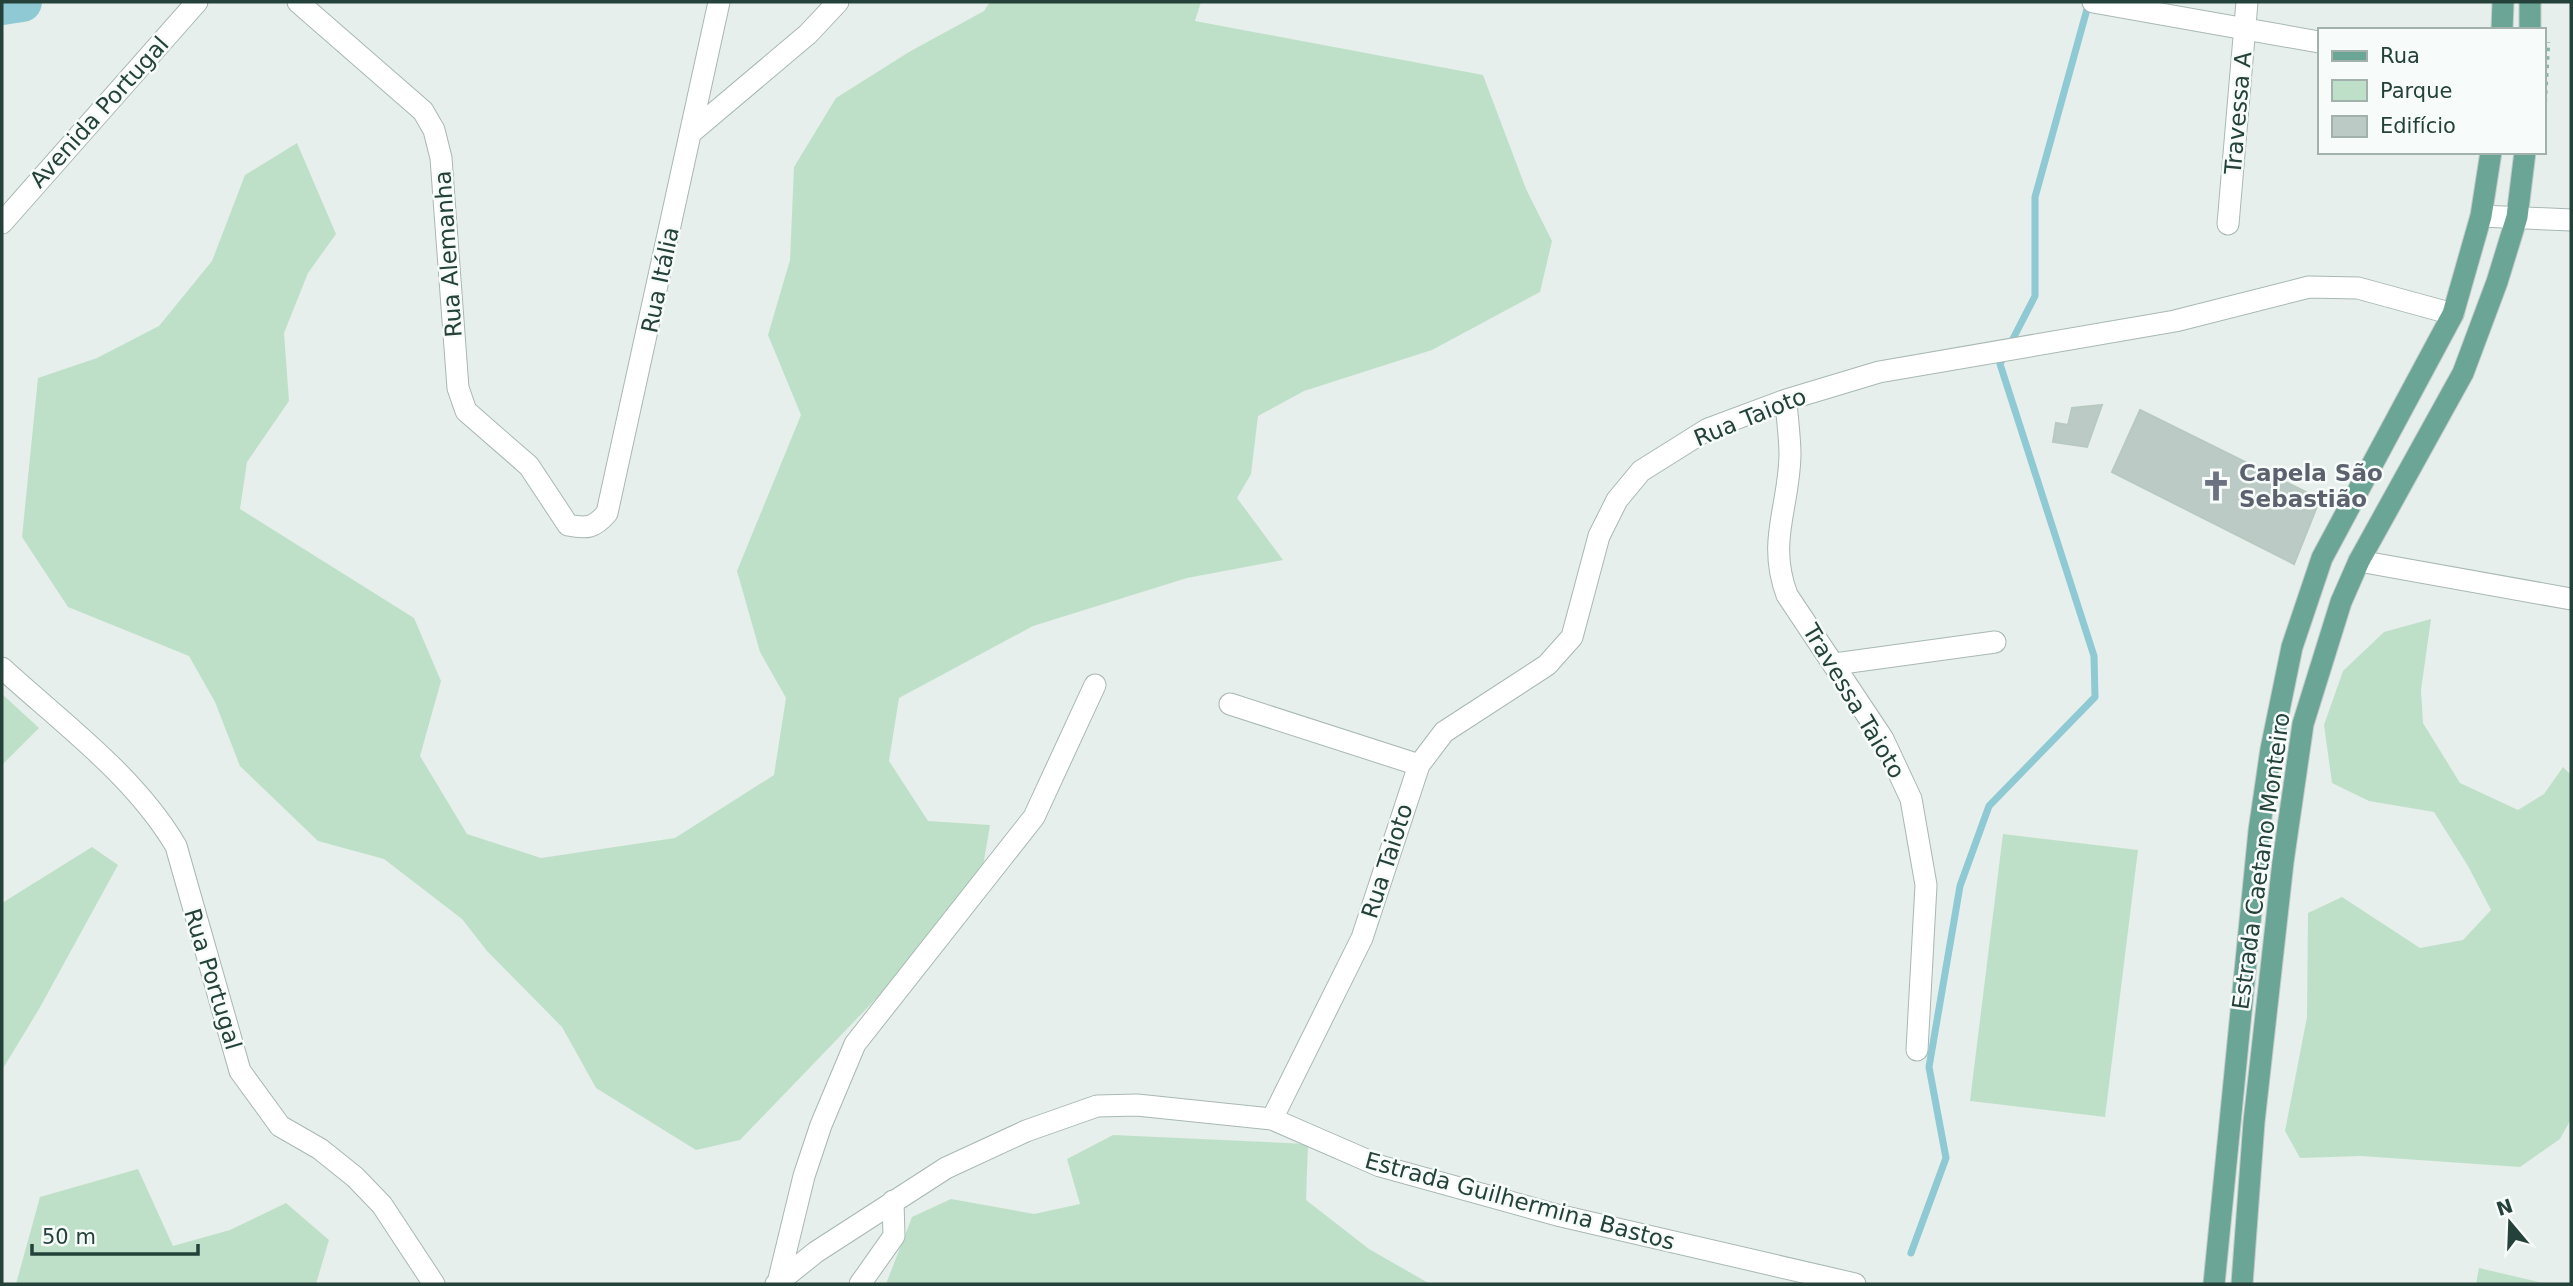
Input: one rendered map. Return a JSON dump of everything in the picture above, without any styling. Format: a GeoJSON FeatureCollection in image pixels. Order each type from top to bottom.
{"type":"FeatureCollection","features":[{"type":"Feature","properties":{"kind":"main road"},"geometry":{"type":"LineString","coordinates":[[2502,28],[2503,2]]}},
{"type":"Feature","properties":{"kind":"main road"},"geometry":{"type":"LineString","coordinates":[[2530,2],[2539,28]]}},
{"type":"Feature","properties":{"kind":"main road","name":"Estrada Caetano Monteiro"},"geometry":{"type":"LineString","coordinates":[[2214,1284],[2259,831],[2271,749],[2292,646],[2322,558],[2453,314],[2481,215],[2491,154]]}},
{"type":"Feature","properties":{"kind":"main road","name":"Estrada Caetano Monteiro"},"geometry":{"type":"LineString","coordinates":[[2242,1284],[2254,1122],[2272,958],[2303,724],[2341,602],[2359,561],[2463,373],[2497,282],[2517,217],[2525,154]]}},
{"type":"Feature","properties":{"kind":"street","name":"Avenida Portugal"},"geometry":{"type":"LineString","coordinates":[[2,223],[197,2]]}},
{"type":"Feature","properties":{"kind":"street","name":"Rua Alemanha"},"geometry":{"type":"LineString","coordinates":[[298,2],[423,111],[434,130],[441,158],[458,388],[467,411],[529,466],[568,525]]}},
{"type":"Feature","properties":{"kind":"street","name":"Rua Itália"},"geometry":{"type":"LineString","coordinates":[[568,525],[585,529],[596,526],[607,513],[693,131],[719,2]]}},
{"type":"Feature","properties":{"kind":"street"},"geometry":{"type":"LineString","coordinates":[[693,131],[808,34],[838,2]]}},
{"type":"Feature","properties":{"kind":"street"},"geometry":{"type":"LineString","coordinates":[[2093,2],[2318,42]]}},
{"type":"Feature","properties":{"kind":"street","name":"Travessa A"},"geometry":{"type":"LineString","coordinates":[[2228,224],[2247,2]]}},
{"type":"Feature","properties":{"kind":"street"},"geometry":{"type":"LineString","coordinates":[[2481,215],[2571,220]]}},
{"type":"Feature","properties":{"kind":"street","name":"Rua Taioto"},"geometry":{"type":"LineString","coordinates":[[1272,1119],[1362,937],[1419,765],[1444,732],[1547,665],[1572,638],[1600,536],[1616,500],[1641,471],[1708,429],[1786,400],[1879,372],[2175,321],[2309,287],[2358,288],[2453,314]]}},
{"type":"Feature","properties":{"kind":"street","name":"Travessa Taioto"},"geometry":{"type":"LineString","coordinates":[[1786,400],[1790,455],[1776,552],[1779,574],[1787,595],[1883,739],[1911,799],[1926,885],[1917,1050]]}},
{"type":"Feature","properties":{"kind":"street"},"geometry":{"type":"LineString","coordinates":[[2359,561],[2571,600]]}},
{"type":"Feature","properties":{"kind":"street"},"geometry":{"type":"LineString","coordinates":[[1835,664],[1995,642]]}},
{"type":"Feature","properties":{"kind":"street","name":"Rua Portugal"},"geometry":{"type":"LineString","coordinates":[[2,668],[118,774],[158,816],[176,846],[240,1071],[280,1126],[320,1149],[355,1177],[382,1205],[435,1284]]}},
{"type":"Feature","properties":{"kind":"street"},"geometry":{"type":"LineString","coordinates":[[777,1284],[804,1176],[821,1125],[855,1044],[1034,817],[1095,685]]}},
{"type":"Feature","properties":{"kind":"street"},"geometry":{"type":"LineString","coordinates":[[1230,704],[1419,765]]}},
{"type":"Feature","properties":{"kind":"street","name":"Estrada Guilhermina Bastos"},"geometry":{"type":"LineString","coordinates":[[777,1284],[816,1252],[946,1168],[1026,1130],[1097,1106],[1137,1105],[1272,1119],[1380,1166],[1557,1215],[1855,1284]]}},
{"type":"Feature","properties":{"kind":"street"},"geometry":{"type":"LineString","coordinates":[[860,1284],[894,1236],[893,1201]]}},
{"type":"Feature","properties":{"kind":"green space"},"geometry":{"type":"Polygon","coordinates":[[[990,2],[1201,2],[1195,21],[1483,75],[1526,189],[1552,241],[1540,292],[1432,350],[1304,391],[1258,416],[1251,474],[1237,498],[1283,560],[1187,578],[1033,626],[899,698],[889,761],[928,821],[990,825],[981,878],[898,976],[740,1140],[696,1150],[596,1088],[562,1027],[487,951],[462,919],[384,859],[318,841],[240,766],[215,702],[189,656],[68,607],[22,537],[38,378],[97,358],[159,326],[212,261],[245,175],[297,143],[336,234],[308,273],[284,333],[289,401],[247,462],[240,509],[414,618],[441,681],[420,756],[467,834],[541,858],[675,838],[774,775],[786,698],[760,652],[737,571],[801,415],[768,335],[790,260],[794,167],[836,98],[909,52],[984,11],[990,2]]]}},
{"type":"Feature","properties":{"kind":"green space"},"geometry":{"type":"Polygon","coordinates":[[[2431,619],[2421,690],[2423,723],[2460,783],[2518,810],[2544,794],[2563,767],[2571,775],[2571,1119],[2560,1139],[2520,1167],[2361,1156],[2300,1158],[2285,1131],[2307,1017],[2308,913],[2342,897],[2420,948],[2463,940],[2491,910],[2468,866],[2434,812],[2369,801],[2332,783],[2324,725],[2343,671],[2384,632],[2431,619]]]}},
{"type":"Feature","properties":{"kind":"green space"},"geometry":{"type":"Polygon","coordinates":[[[2,694],[39,728],[2,765],[2,694]]]}},
{"type":"Feature","properties":{"kind":"green space"},"geometry":{"type":"Polygon","coordinates":[[[2003,834],[2138,850],[2105,1117],[1970,1101],[2003,834]]]}},
{"type":"Feature","properties":{"kind":"green space"},"geometry":{"type":"Polygon","coordinates":[[[92,847],[118,865],[39,1009],[2,1070],[2,903],[92,847]]]}},
{"type":"Feature","properties":{"kind":"green space"},"geometry":{"type":"Polygon","coordinates":[[[1113,1135],[1308,1144],[1306,1200],[1369,1249],[1430,1284],[886,1284],[912,1217],[951,1199],[1034,1214],[1080,1204],[1067,1159],[1113,1135]]]}},
{"type":"Feature","properties":{"kind":"green space"},"geometry":{"type":"Polygon","coordinates":[[[138,1169],[173,1246],[230,1230],[286,1203],[329,1240],[316,1284],[16,1284],[40,1197],[138,1169]]]}},
{"type":"Feature","properties":{"kind":"green space"},"geometry":{"type":"Polygon","coordinates":[[[2479,1268],[2547,1284],[2476,1284],[2479,1268]]]}},
{"type":"Feature","properties":{"kind":"building"},"geometry":{"type":"Polygon","coordinates":[[[2102,405],[2087,447],[2053,442],[2056,423],[2068,425],[2072,408],[2102,405]]]}},
{"type":"Feature","properties":{"kind":"building","name":"Capela São Sebastião"},"geometry":{"type":"Polygon","coordinates":[[[2140,410],[2320,499],[2294,564],[2112,472],[2140,410]]]}},
{"type":"Feature","properties":{"kind":"waterway"},"geometry":{"type":"LineString","coordinates":[[2,5],[22,2]]}},
{"type":"Feature","properties":{"kind":"waterway"},"geometry":{"type":"LineString","coordinates":[[1911,1253],[1946,1158],[1929,1067],[1960,886],[1989,806],[2095,697],[2094,656],[2000,364],[2035,296],[2035,197],[2089,2]]}},
{"type":"Feature","properties":{"kind":"place","name":"Capela São Sebastião"},"geometry":{"type":"Point","coordinates":[2216,486]}}]}
